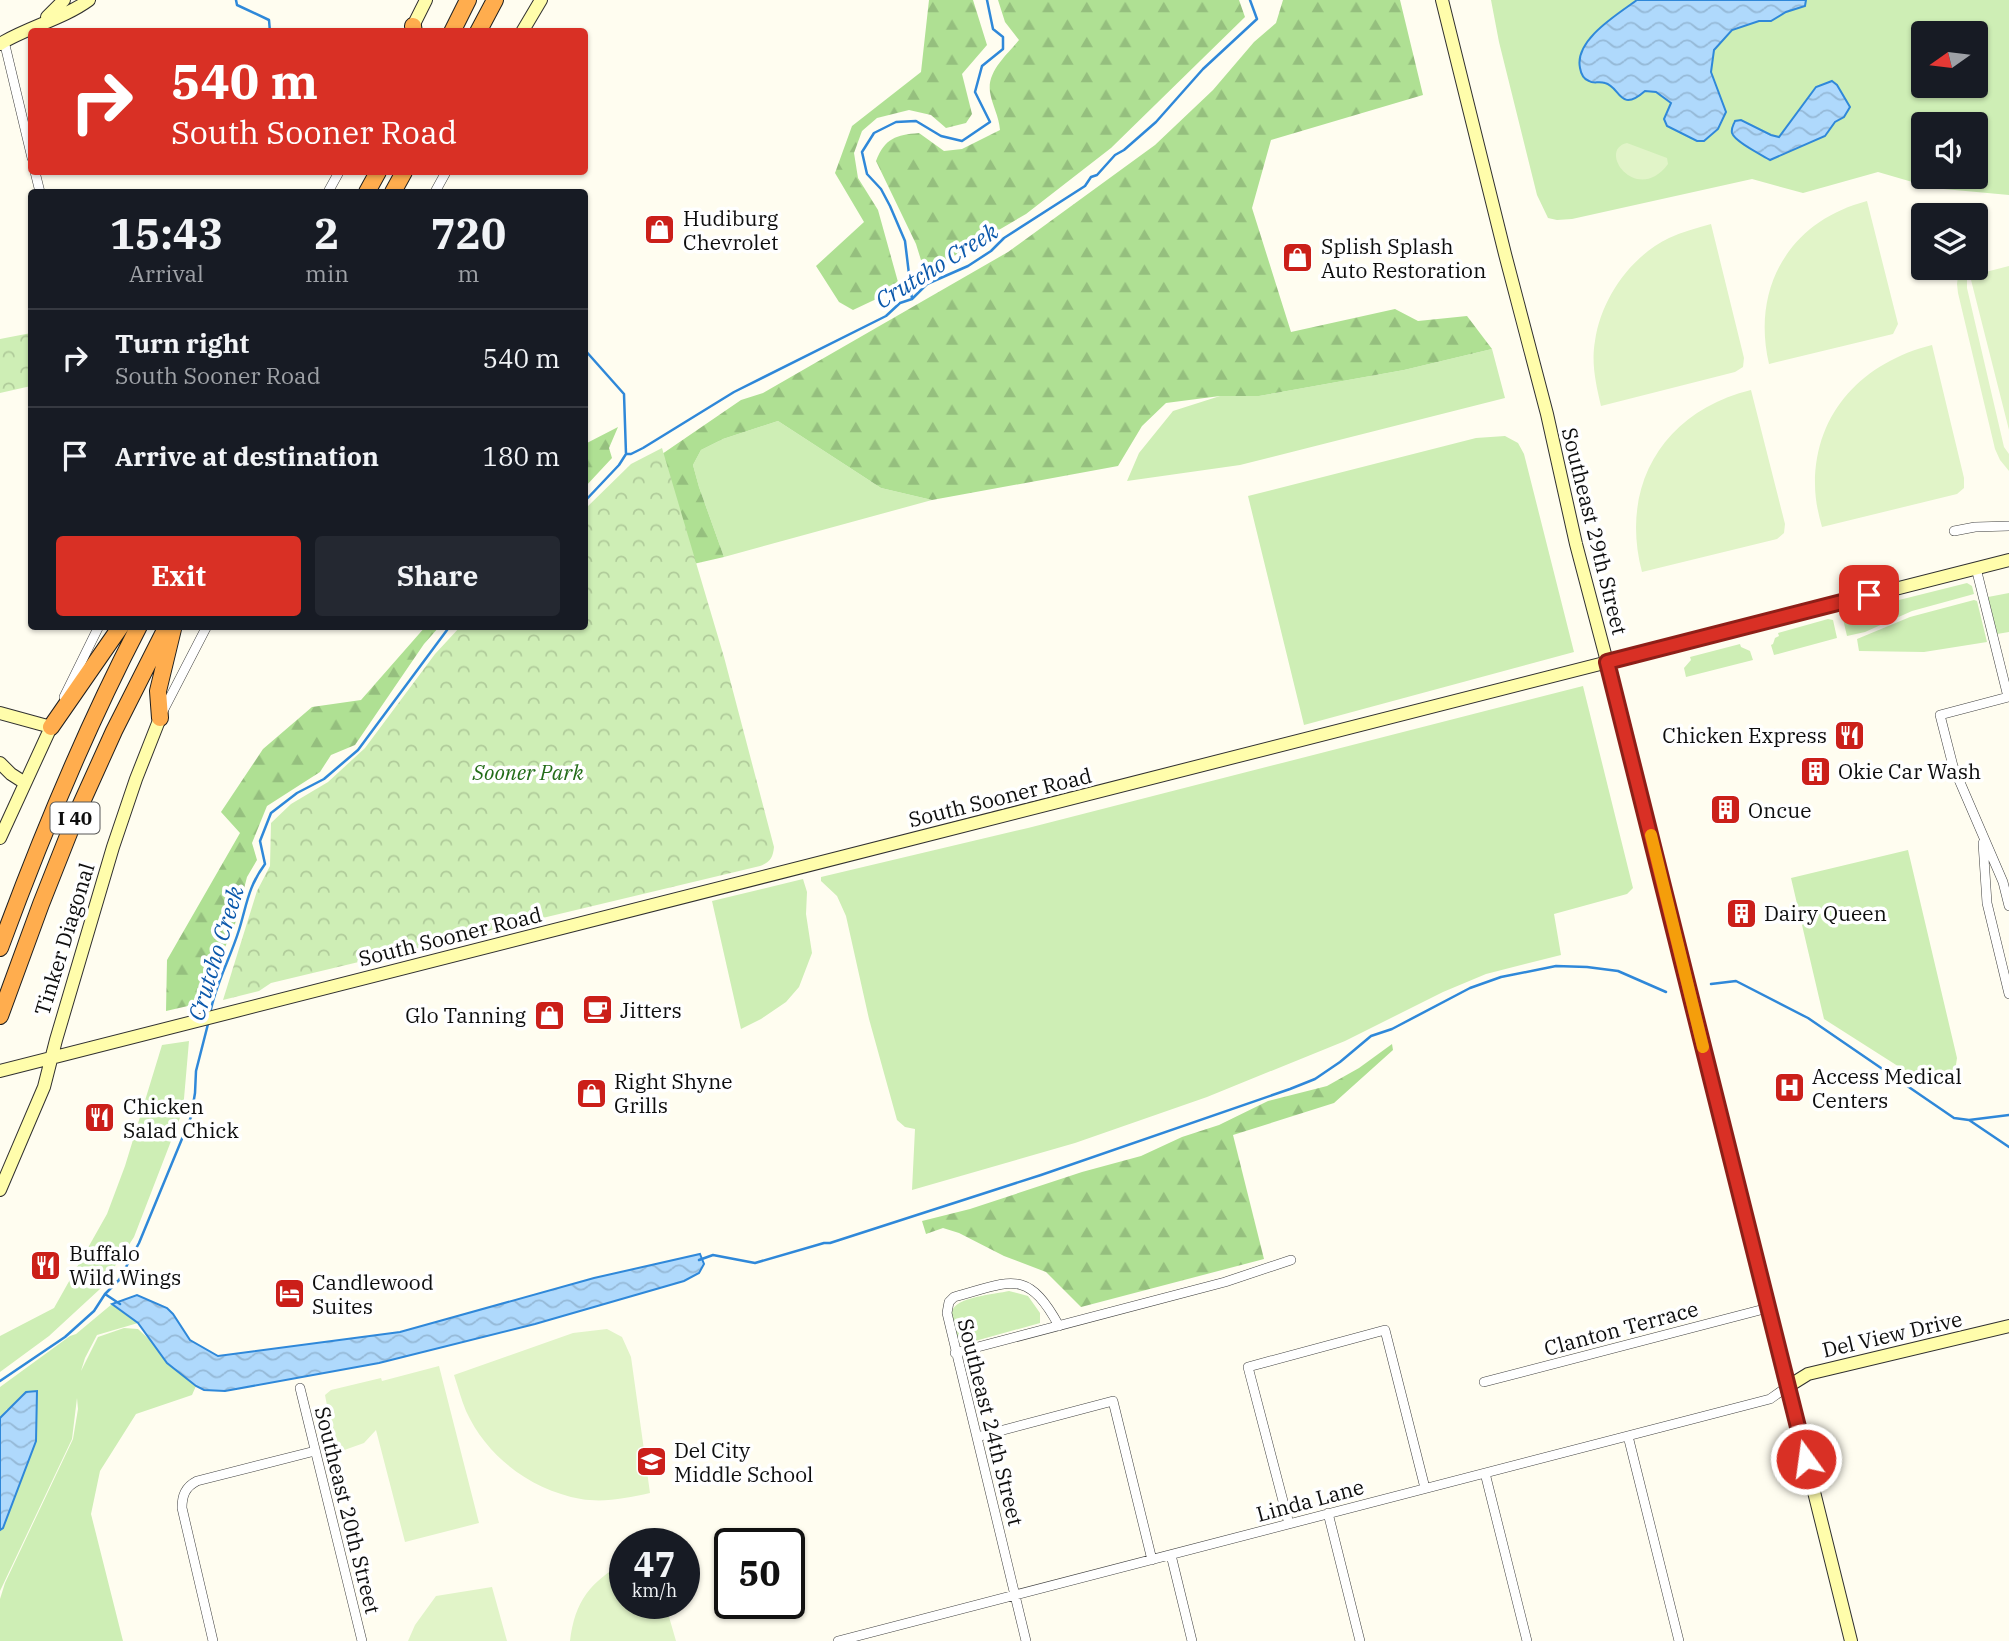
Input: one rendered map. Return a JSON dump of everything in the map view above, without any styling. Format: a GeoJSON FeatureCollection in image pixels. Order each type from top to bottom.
{"type":"FeatureCollection","features":[{"type":"Feature","properties":{"kind":"highway"},"geometry":{"type":"LineString","coordinates":[[454,28],[468,0]]}},
{"type":"Feature","properties":{"kind":"highway"},"geometry":{"type":"LineString","coordinates":[[480,28],[495,0]]}},
{"type":"Feature","properties":{"kind":"highway"},"geometry":{"type":"LineString","coordinates":[[51,727],[118,630]]}},
{"type":"Feature","properties":{"kind":"highway","name":"I 40"},"geometry":{"type":"LineString","coordinates":[[0,948],[89,729],[137,630]]}},
{"type":"Feature","properties":{"kind":"highway","name":"Tinker Diagonal"},"geometry":{"type":"LineString","coordinates":[[0,1016],[77,813],[114,731],[165,630]]}},
{"type":"Feature","properties":{"kind":"highway"},"geometry":{"type":"LineString","coordinates":[[160,718],[158,691],[173,630]]}},
{"type":"Feature","properties":{"kind":"main road"},"geometry":{"type":"LineString","coordinates":[[42,23],[64,0]]}},
{"type":"Feature","properties":{"kind":"main road"},"geometry":{"type":"LineString","coordinates":[[31,28],[89,0]]}},
{"type":"Feature","properties":{"kind":"main road"},"geometry":{"type":"LineString","coordinates":[[414,28],[426,0]]}},
{"type":"Feature","properties":{"kind":"main road"},"geometry":{"type":"LineString","coordinates":[[524,28],[541,0]]}},
{"type":"Feature","properties":{"kind":"main road","name":"Southeast 29th Street"},"geometry":{"type":"LineString","coordinates":[[1442,0],[1851,1641]]}},
{"type":"Feature","properties":{"kind":"main road"},"geometry":{"type":"LineString","coordinates":[[1,42],[28,29]]}},
{"type":"Feature","properties":{"kind":"main road","name":"South Sooner Road"},"geometry":{"type":"LineString","coordinates":[[0,1071],[2009,560]]}},
{"type":"Feature","properties":{"kind":"main road"},"geometry":{"type":"LineString","coordinates":[[0,713],[51,727],[0,838]]}},
{"type":"Feature","properties":{"kind":"main road","name":"Tinker Diagonal"},"geometry":{"type":"LineString","coordinates":[[0,1190],[44,1087],[121,824],[160,718]]}},
{"type":"Feature","properties":{"kind":"main road"},"geometry":{"type":"LineString","coordinates":[[0,764],[25,783]]}},
{"type":"Feature","properties":{"kind":"main road","name":"Del View Drive"},"geometry":{"type":"LineString","coordinates":[[1787,1387],[1808,1374],[2009,1326]]}},
{"type":"Feature","properties":{"kind":"street"},"geometry":{"type":"LineString","coordinates":[[1,42],[28,143]]}},
{"type":"Feature","properties":{"kind":"street"},"geometry":{"type":"LineString","coordinates":[[1954,531],[2009,526]]}},
{"type":"Feature","properties":{"kind":"street"},"geometry":{"type":"LineString","coordinates":[[1976,568],[2008,697],[1940,715],[1954,766],[2003,882],[2009,906]]}},
{"type":"Feature","properties":{"kind":"street"},"geometry":{"type":"LineString","coordinates":[[51,727],[97,630]]}},
{"type":"Feature","properties":{"kind":"street","name":"Tinker Diagonal"},"geometry":{"type":"LineString","coordinates":[[160,718],[205,630]]}},
{"type":"Feature","properties":{"kind":"street"},"geometry":{"type":"LineString","coordinates":[[1983,838],[1987,903],[2009,994]]}},
{"type":"Feature","properties":{"kind":"street"},"geometry":{"type":"LineString","coordinates":[[955,1353],[1225,1282],[1291,1260]]}},
{"type":"Feature","properties":{"kind":"street","name":"Southeast 24th Street"},"geometry":{"type":"LineString","coordinates":[[1026,1641],[955,1353],[947,1313],[948,1302],[954,1297],[1007,1283],[1022,1284],[1036,1291],[1059,1326]]}},
{"type":"Feature","properties":{"kind":"street","name":"Clanton Terrace"},"geometry":{"type":"LineString","coordinates":[[1483,1382],[1768,1308]]}},
{"type":"Feature","properties":{"kind":"street"},"geometry":{"type":"LineString","coordinates":[[1289,1524],[1248,1367],[1385,1330],[1425,1488]]}},
{"type":"Feature","properties":{"kind":"street","name":"Linda Lane"},"geometry":{"type":"LineString","coordinates":[[838,1641],[859,1638],[1770,1399],[1787,1387]]}},
{"type":"Feature","properties":{"kind":"street","name":"Southeast 20th Street"},"geometry":{"type":"LineString","coordinates":[[300,1388],[362,1641]]}},
{"type":"Feature","properties":{"kind":"street"},"geometry":{"type":"LineString","coordinates":[[977,1437],[1112,1401],[1152,1560]]}},
{"type":"Feature","properties":{"kind":"street"},"geometry":{"type":"LineString","coordinates":[[1628,1436],[1679,1641]]}},
{"type":"Feature","properties":{"kind":"street"},"geometry":{"type":"LineString","coordinates":[[213,1641],[182,1508],[185,1491],[197,1481],[315,1451]]}},
{"type":"Feature","properties":{"kind":"street"},"geometry":{"type":"LineString","coordinates":[[1485,1473],[1527,1641]]}},
{"type":"Feature","properties":{"kind":"street"},"geometry":{"type":"LineString","coordinates":[[1328,1513],[1360,1641]]}},
{"type":"Feature","properties":{"kind":"street"},"geometry":{"type":"LineString","coordinates":[[1171,1555],[1192,1641]]}},
{"type":"Feature","properties":{"kind":"green space"},"geometry":{"type":"Polygon","coordinates":[[[929,0],[973,0],[987,45],[962,74],[972,114],[966,123],[946,128],[931,115],[909,110],[877,118],[862,131],[854,153],[858,178],[878,210],[898,282],[889,293],[853,310],[839,302],[816,266],[864,222],[835,173],[852,126],[921,72],[929,0]]]}},
{"type":"Feature","properties":{"kind":"green space"},"geometry":{"type":"Polygon","coordinates":[[[998,0],[1239,0],[1245,17],[1111,148],[1026,214],[925,273],[916,244],[876,161],[887,143],[904,135],[919,133],[944,151],[962,149],[1000,130],[990,84],[995,70],[1019,40],[1005,22],[998,0]]]}},
{"type":"Feature","properties":{"kind":"green space"},"geometry":{"type":"Polygon","coordinates":[[[1283,0],[1400,0],[1423,95],[1271,140],[1252,208],[1291,332],[1395,309],[1418,321],[1467,316],[1492,349],[1404,370],[1259,396],[1220,396],[1166,403],[1142,426],[1118,466],[932,500],[881,488],[778,421],[723,439],[701,450],[693,465],[724,557],[676,568],[646,465],[741,400],[763,393],[1008,252],[1155,145],[1213,90],[1254,42],[1276,23],[1283,0]]]}},
{"type":"Feature","properties":{"kind":"green space"},"geometry":{"type":"Polygon","coordinates":[[[1491,0],[2009,0],[2009,195],[1944,189],[1988,189],[1988,112],[1911,112],[1911,182],[1878,172],[1803,193],[1752,179],[1572,219],[1557,220],[1548,218],[1537,195],[1491,0]]]}},
{"type":"Feature","properties":{"kind":"green space"},"geometry":{"type":"Polygon","coordinates":[[[1627,143],[1667,158],[1668,164],[1656,175],[1644,179],[1633,178],[1618,164],[1616,155],[1619,148],[1627,143]]]}},
{"type":"Feature","properties":{"kind":"green space"},"geometry":{"type":"Polygon","coordinates":[[[1867,201],[1898,324],[1893,334],[1769,364],[1765,336],[1766,309],[1772,284],[1782,261],[1797,241],[1817,224],[1840,211],[1867,201]]]}},
{"type":"Feature","properties":{"kind":"green space"},"geometry":{"type":"Polygon","coordinates":[[[1711,224],[1744,358],[1743,367],[1735,372],[1601,406],[1594,349],[1598,325],[1611,295],[1630,268],[1655,246],[1674,236],[1711,224]]]}},
{"type":"Feature","properties":{"kind":"green space"},"geometry":{"type":"Polygon","coordinates":[[[2009,266],[2009,430],[1971,280],[1988,280],[1988,271],[2009,266]]]}},
{"type":"Feature","properties":{"kind":"green space"},"geometry":{"type":"Polygon","coordinates":[[[1958,280],[1967,280],[2004,447],[2009,454],[2009,471],[1995,449],[1958,280]]]}},
{"type":"Feature","properties":{"kind":"green space"},"geometry":{"type":"Polygon","coordinates":[[[28,334],[28,387],[0,393],[0,339],[28,334]]]}},
{"type":"Feature","properties":{"kind":"green space"},"geometry":{"type":"Polygon","coordinates":[[[1932,345],[1964,478],[1964,488],[1957,494],[1822,527],[1815,490],[1817,458],[1834,412],[1865,377],[1907,353],[1932,345]]]}},
{"type":"Feature","properties":{"kind":"green space"},"geometry":{"type":"Polygon","coordinates":[[[1492,349],[1505,398],[1240,465],[1127,481],[1139,453],[1173,411],[1220,396],[1259,396],[1404,370],[1492,349]]]}},
{"type":"Feature","properties":{"kind":"green space"},"geometry":{"type":"Polygon","coordinates":[[[1751,390],[1785,524],[1784,533],[1777,539],[1642,572],[1637,540],[1637,510],[1643,482],[1655,456],[1672,434],[1694,415],[1720,400],[1751,390]]]}},
{"type":"Feature","properties":{"kind":"green space"},"geometry":{"type":"Polygon","coordinates":[[[778,421],[881,488],[932,500],[724,557],[693,465],[701,450],[723,439],[778,421]]]}},
{"type":"Feature","properties":{"kind":"green space"},"geometry":{"type":"Polygon","coordinates":[[[618,427],[609,448],[612,458],[588,484],[588,442],[618,427]]]}},
{"type":"Feature","properties":{"kind":"green space"},"geometry":{"type":"Polygon","coordinates":[[[1505,436],[1518,443],[1524,454],[1574,652],[1304,725],[1248,496],[1476,438],[1505,436]]]}},
{"type":"Feature","properties":{"kind":"green space","name":"Sooner Park"},"geometry":{"type":"Polygon","coordinates":[[[662,448],[724,657],[774,847],[770,859],[760,866],[271,983],[259,991],[223,1000],[257,891],[270,866],[271,823],[291,804],[328,782],[365,748],[435,654],[457,630],[588,630],[588,506],[631,464],[662,448]]]}},
{"type":"Feature","properties":{"kind":"green space"},"geometry":{"type":"Polygon","coordinates":[[[1967,583],[1972,586],[1974,594],[1912,611],[1865,632],[1847,636],[1843,619],[1847,613],[1967,583]]]}},
{"type":"Feature","properties":{"kind":"green space"},"geometry":{"type":"Polygon","coordinates":[[[2009,593],[2009,632],[1997,634],[1988,597],[2009,593]]]}},
{"type":"Feature","properties":{"kind":"green space"},"geometry":{"type":"Polygon","coordinates":[[[1977,601],[1987,642],[1924,652],[1859,651],[1857,639],[1910,617],[1977,601]]]}},
{"type":"Feature","properties":{"kind":"green space"},"geometry":{"type":"Polygon","coordinates":[[[1828,619],[1833,620],[1837,638],[1774,655],[1771,645],[1779,636],[1778,633],[1828,619]]]}},
{"type":"Feature","properties":{"kind":"green space"},"geometry":{"type":"Polygon","coordinates":[[[422,630],[436,630],[355,745],[331,755],[320,772],[267,806],[252,843],[257,860],[247,877],[235,924],[201,1003],[166,1011],[167,960],[240,833],[221,812],[263,749],[312,707],[361,700],[422,630]]]}},
{"type":"Feature","properties":{"kind":"green space"},"geometry":{"type":"Polygon","coordinates":[[[1740,644],[1750,651],[1753,660],[1686,677],[1684,668],[1691,660],[1690,657],[1740,644]]]}},
{"type":"Feature","properties":{"kind":"green space"},"geometry":{"type":"Polygon","coordinates":[[[1583,686],[1633,888],[1627,894],[1554,914],[1561,955],[1486,974],[1443,992],[1345,1041],[1207,1097],[1075,1143],[912,1190],[915,1129],[905,1127],[897,1120],[869,1019],[846,916],[837,896],[821,881],[821,877],[1028,828],[1583,686]]]}},
{"type":"Feature","properties":{"kind":"green space"},"geometry":{"type":"Polygon","coordinates":[[[1908,850],[1957,1058],[1955,1071],[1944,1084],[1926,1084],[1824,1019],[1791,878],[1908,850]]]}},
{"type":"Feature","properties":{"kind":"green space"},"geometry":{"type":"Polygon","coordinates":[[[803,879],[807,892],[806,914],[812,953],[799,987],[786,1002],[741,1029],[712,901],[803,879]]]}},
{"type":"Feature","properties":{"kind":"green space"},"geometry":{"type":"Polygon","coordinates":[[[189,1041],[183,1110],[134,1237],[100,1289],[49,1336],[0,1372],[0,1336],[54,1308],[107,1214],[125,1166],[162,1045],[189,1041]]]}},
{"type":"Feature","properties":{"kind":"green space"},"geometry":{"type":"Polygon","coordinates":[[[1392,1044],[1393,1050],[1334,1103],[1233,1135],[1264,1259],[1081,1307],[1046,1272],[1004,1256],[959,1233],[943,1228],[926,1234],[922,1221],[970,1209],[1082,1172],[1141,1156],[1182,1137],[1219,1125],[1268,1101],[1327,1086],[1359,1068],[1392,1044]]]}},
{"type":"Feature","properties":{"kind":"green space"},"geometry":{"type":"Polygon","coordinates":[[[1009,1291],[1028,1296],[1040,1313],[1040,1323],[968,1343],[958,1341],[952,1319],[954,1307],[967,1300],[1009,1291]]]}},
{"type":"Feature","properties":{"kind":"green space"},"geometry":{"type":"Polygon","coordinates":[[[112,1304],[138,1323],[97,1335],[81,1371],[98,1337],[124,1328],[138,1329],[154,1344],[167,1363],[196,1386],[192,1395],[136,1414],[100,1471],[91,1514],[123,1641],[0,1641],[0,1599],[5,1583],[73,1439],[78,1409],[77,1398],[72,1439],[0,1591],[0,1530],[36,1441],[7,1409],[0,1418],[0,1387],[76,1334],[112,1304]]]}},
{"type":"Feature","properties":{"kind":"green space"},"geometry":{"type":"Polygon","coordinates":[[[607,1329],[622,1337],[631,1357],[650,1493],[607,1500],[581,1499],[545,1488],[498,1457],[475,1428],[466,1411],[454,1375],[573,1333],[607,1329]]]}},
{"type":"Feature","properties":{"kind":"green space"},"geometry":{"type":"Polygon","coordinates":[[[439,1366],[479,1523],[405,1542],[376,1430],[364,1443],[336,1453],[325,1395],[331,1390],[381,1378],[382,1381],[439,1366]]]}},
{"type":"Feature","properties":{"kind":"green space"},"geometry":{"type":"Polygon","coordinates":[[[609,1572],[609,1619],[670,1619],[676,1641],[570,1641],[580,1604],[609,1572]]]}},
{"type":"Feature","properties":{"kind":"green space"},"geometry":{"type":"Polygon","coordinates":[[[492,1587],[507,1641],[408,1641],[415,1625],[436,1596],[492,1587]]]}},
{"type":"Feature","properties":{"kind":"water"},"geometry":{"type":"Polygon","coordinates":[[[1637,0],[1806,0],[1805,6],[1786,12],[1771,21],[1759,21],[1732,30],[1714,50],[1711,72],[1726,112],[1718,129],[1704,141],[1697,141],[1667,126],[1664,119],[1671,103],[1656,92],[1645,91],[1630,100],[1625,99],[1610,85],[1591,82],[1582,74],[1580,58],[1590,38],[1637,0]]]}},
{"type":"Feature","properties":{"kind":"water"},"geometry":{"type":"Polygon","coordinates":[[[1832,81],[1850,107],[1825,136],[1770,160],[1734,137],[1732,128],[1735,121],[1741,120],[1779,137],[1816,87],[1832,81]]]}},
{"type":"Feature","properties":{"kind":"water"},"geometry":{"type":"Polygon","coordinates":[[[700,1254],[704,1264],[699,1273],[684,1281],[535,1324],[379,1363],[225,1391],[204,1390],[196,1386],[167,1363],[138,1323],[112,1304],[137,1295],[167,1308],[190,1340],[218,1356],[400,1332],[594,1278],[700,1254]]]}},
{"type":"Feature","properties":{"kind":"water"},"geometry":{"type":"Polygon","coordinates":[[[37,1391],[36,1441],[0,1530],[0,1418],[26,1392],[37,1391]]]}},
{"type":"Feature","properties":{"kind":"waterway"},"geometry":{"type":"LineString","coordinates":[[236,0],[237,5],[269,20],[270,28]]}},
{"type":"Feature","properties":{"kind":"waterway"},"geometry":{"type":"LineString","coordinates":[[912,299],[905,241],[881,189],[867,174],[862,152],[874,133],[896,122],[916,121],[941,136],[962,141],[990,122],[975,92],[982,66],[1003,49],[1003,37],[993,29],[987,0]]}},
{"type":"Feature","properties":{"kind":"waterway","name":"Crutcho Creek"},"geometry":{"type":"LineString","coordinates":[[588,498],[626,454],[643,448],[734,392],[886,316],[900,303],[912,299],[927,284],[968,266],[991,251],[1004,238],[1085,186],[1115,155],[1156,122],[1203,69],[1257,19],[1250,0]]}},
{"type":"Feature","properties":{"kind":"waterway"},"geometry":{"type":"LineString","coordinates":[[588,354],[624,394],[626,454]]}},
{"type":"Feature","properties":{"kind":"waterway","name":"Crutcho Creek"},"geometry":{"type":"LineString","coordinates":[[210,1014],[251,888],[265,864],[260,841],[271,813],[297,793],[324,779],[358,750],[447,630]]}},
{"type":"Feature","properties":{"kind":"waterway"},"geometry":{"type":"LineString","coordinates":[[699,1260],[713,1255],[755,1263],[830,1243],[1041,1175],[1290,1089],[1315,1079],[1371,1036],[1392,1029],[1470,988],[1501,977],[1556,966],[1587,967],[1618,971],[1666,992]]}},
{"type":"Feature","properties":{"kind":"waterway"},"geometry":{"type":"LineString","coordinates":[[1711,984],[1736,981],[1808,1018],[1954,1118],[1969,1120],[2009,1115]]}},
{"type":"Feature","properties":{"kind":"waterway","name":"Crutcho Creek"},"geometry":{"type":"LineString","coordinates":[[0,1381],[65,1337],[94,1311],[105,1294],[119,1280],[139,1243],[191,1117],[196,1071],[208,1024]]}},
{"type":"Feature","properties":{"kind":"waterway"},"geometry":{"type":"LineString","coordinates":[[1969,1120],[2009,1147]]}},
{"type":"Feature","properties":{"kind":"waterway"},"geometry":{"type":"LineString","coordinates":[[105,1294],[120,1304]]}},
{"type":"Feature","properties":{"kind":"slow traffic"},"geometry":{"type":"LineString","coordinates":[[1651,835],[1703,1047]]}},
{"type":"Feature","properties":{"kind":"place","name":"Hudiburg Chevrolet"},"geometry":{"type":"Point","coordinates":[660,230]}},
{"type":"Feature","properties":{"kind":"place","name":"Splish Splash Auto Restoration"},"geometry":{"type":"Point","coordinates":[1298,258]}},
{"type":"Feature","properties":{"kind":"place","name":"Chicken Express"},"geometry":{"type":"Point","coordinates":[1850,735]}},
{"type":"Feature","properties":{"kind":"place","name":"Okie Car Wash"},"geometry":{"type":"Point","coordinates":[1815,771]}},
{"type":"Feature","properties":{"kind":"place","name":"Oncue"},"geometry":{"type":"Point","coordinates":[1725,810]}},
{"type":"Feature","properties":{"kind":"place","name":"Dairy Queen"},"geometry":{"type":"Point","coordinates":[1741,913]}},
{"type":"Feature","properties":{"kind":"place","name":"Jitters"},"geometry":{"type":"Point","coordinates":[597,1010]}},
{"type":"Feature","properties":{"kind":"place","name":"Glo Tanning"},"geometry":{"type":"Point","coordinates":[549,1015]}},
{"type":"Feature","properties":{"kind":"place","name":"Access Medical Centers"},"geometry":{"type":"Point","coordinates":[1789,1088]}},
{"type":"Feature","properties":{"kind":"place","name":"Right Shyne Grills"},"geometry":{"type":"Point","coordinates":[591,1093]}},
{"type":"Feature","properties":{"kind":"place","name":"Chicken Salad Chick"},"geometry":{"type":"Point","coordinates":[100,1118]}},
{"type":"Feature","properties":{"kind":"place","name":"Buffalo Wild Wings"},"geometry":{"type":"Point","coordinates":[46,1265]}},
{"type":"Feature","properties":{"kind":"place","name":"Candlewood Suites"},"geometry":{"type":"Point","coordinates":[289,1294]}},
{"type":"Feature","properties":{"kind":"place","name":"Del City Middle School"},"geometry":{"type":"Point","coordinates":[651,1462]}},
{"type":"Feature","properties":{"kind":"route"},"geometry":{"type":"LineString","coordinates":[[1806,1459],[1607,662],[1869,595]]}}]}
